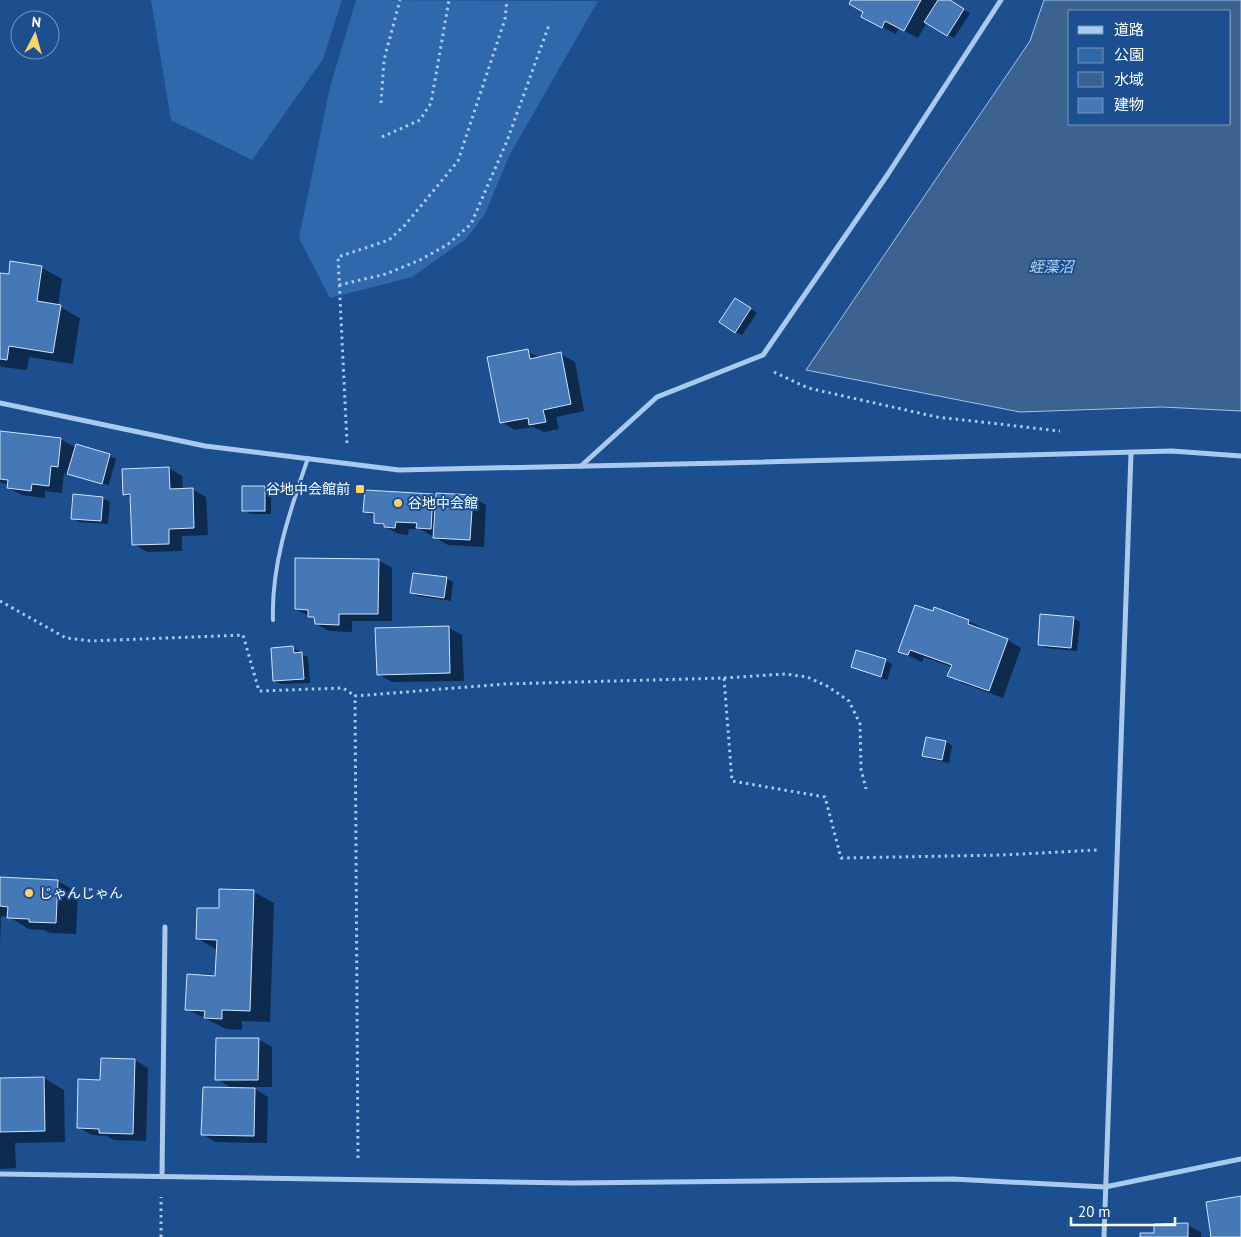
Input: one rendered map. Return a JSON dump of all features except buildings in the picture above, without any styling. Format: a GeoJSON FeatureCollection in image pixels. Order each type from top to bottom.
{"type":"FeatureCollection","features":[{"type":"Feature","properties":{"kind":"street"},"geometry":{"type":"LineString","coordinates":[[580,466],[657,397],[763,355],[888,174],[1001,0]]}},
{"type":"Feature","properties":{"kind":"street"},"geometry":{"type":"LineString","coordinates":[[0,403],[205,446],[399,470],[1172,451],[1241,456]]}},
{"type":"Feature","properties":{"kind":"street"},"geometry":{"type":"LineString","coordinates":[[1104,1237],[1131,453]]}},
{"type":"Feature","properties":{"kind":"street"},"geometry":{"type":"LineString","coordinates":[[162,1177],[165,927]]}},
{"type":"Feature","properties":{"kind":"street"},"geometry":{"type":"LineString","coordinates":[[0,1174],[572,1183],[953,1180],[1106,1187],[1241,1159]]}},
{"type":"Feature","properties":{"kind":"lane"},"geometry":{"type":"LineString","coordinates":[[273,620],[278,557],[288,518],[308,458]]}},
{"type":"Feature","properties":{"kind":"path"},"geometry":{"type":"LineString","coordinates":[[381,103],[384,60],[400,0]]}},
{"type":"Feature","properties":{"kind":"path"},"geometry":{"type":"LineString","coordinates":[[382,137],[420,120],[431,103],[449,0]]}},
{"type":"Feature","properties":{"kind":"path"},"geometry":{"type":"LineString","coordinates":[[348,463],[338,257],[389,240],[405,225],[458,161],[505,19],[507,0]]}},
{"type":"Feature","properties":{"kind":"path"},"geometry":{"type":"LineString","coordinates":[[339,286],[386,274],[420,260],[447,245],[471,224],[507,141],[549,25]]}},
{"type":"Feature","properties":{"kind":"path"},"geometry":{"type":"LineString","coordinates":[[749,360],[808,388],[937,417],[1066,432]]}},
{"type":"Feature","properties":{"kind":"path"},"geometry":{"type":"LineString","coordinates":[[0,601],[66,638],[91,641],[243,635],[259,691],[343,688],[355,696],[504,684],[724,678],[785,674],[807,677],[827,686],[849,701],[860,724],[861,769],[866,789]]}},
{"type":"Feature","properties":{"kind":"path"},"geometry":{"type":"LineString","coordinates":[[724,678],[732,781],[825,797],[841,858],[1003,856],[1117,848]]}},
{"type":"Feature","properties":{"kind":"path"},"geometry":{"type":"LineString","coordinates":[[355,696],[358,1180]]}},
{"type":"Feature","properties":{"kind":"path"},"geometry":{"type":"LineString","coordinates":[[161,1237],[162,1177]]}},
{"type":"Feature","properties":{"kind":"green space"},"geometry":{"type":"Polygon","coordinates":[[[151,0],[342,0],[323,59],[252,160],[171,120],[151,0]]]}},
{"type":"Feature","properties":{"kind":"green space"},"geometry":{"type":"Polygon","coordinates":[[[356,0],[598,1],[509,156],[485,214],[466,239],[412,277],[330,298],[299,238],[330,87],[356,0]]]}},
{"type":"Feature","properties":{"kind":"water","name":"蛭藻沼"},"geometry":{"type":"Polygon","coordinates":[[[1044,0],[1241,0],[1241,411],[1162,407],[1020,412],[806,370],[1030,41],[1044,0]]]}},
{"type":"Feature","properties":{"kind":"place","name":"谷地中会館前"},"geometry":{"type":"Point","coordinates":[360,489]}},
{"type":"Feature","properties":{"kind":"place","name":"谷地中会館"},"geometry":{"type":"Point","coordinates":[398,503]}},
{"type":"Feature","properties":{"kind":"place","name":"じゃんじゃん"},"geometry":{"type":"Point","coordinates":[29,893]}}]}
